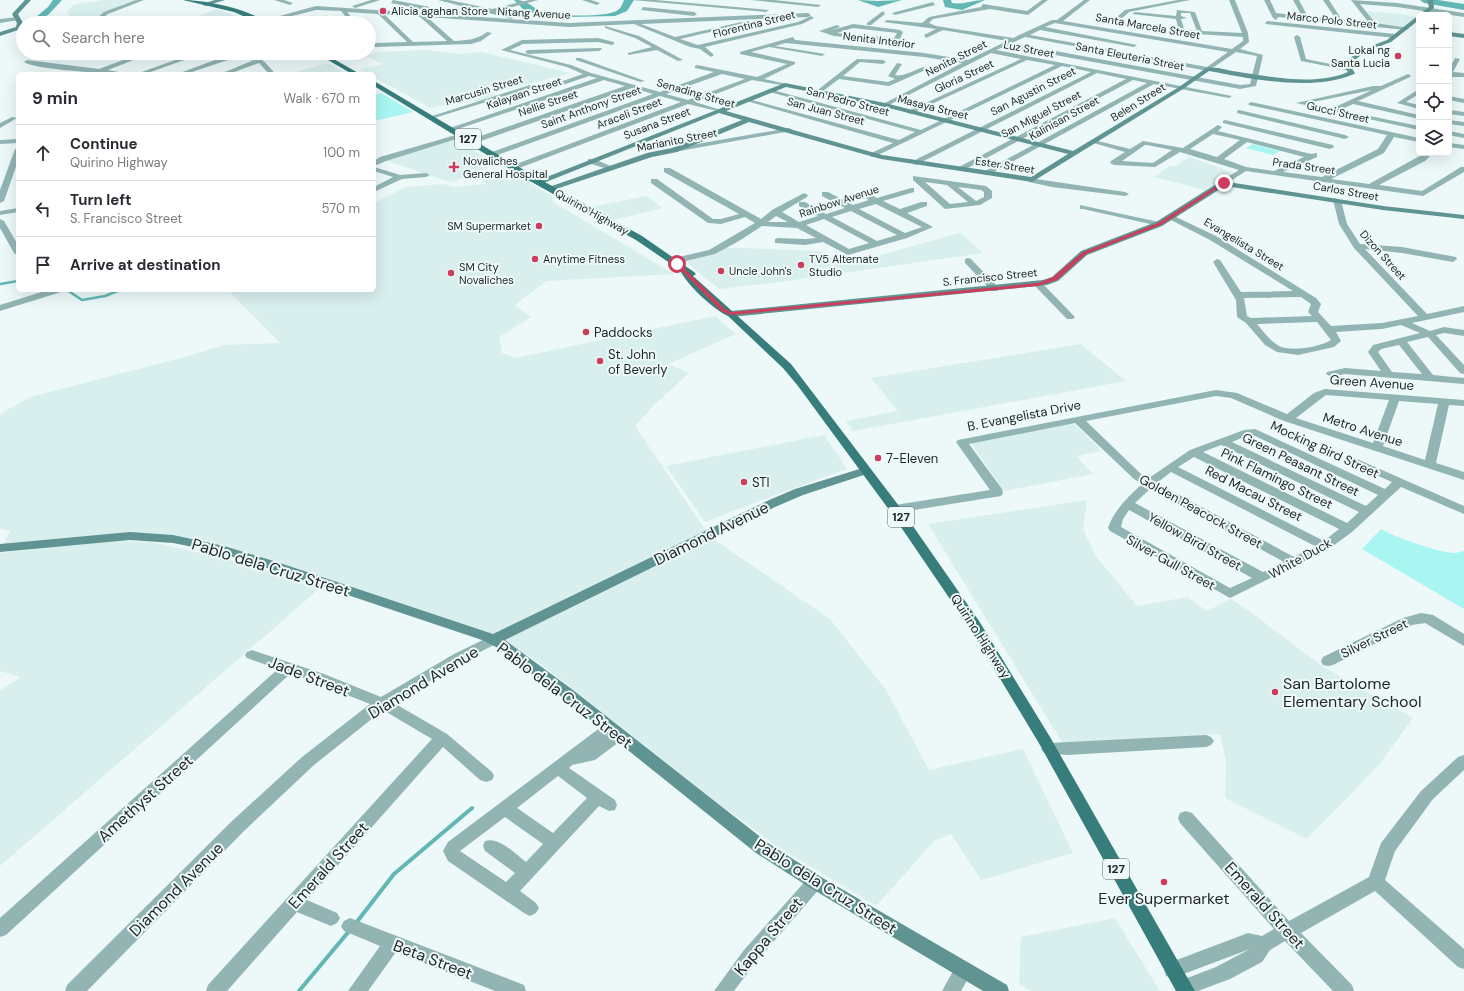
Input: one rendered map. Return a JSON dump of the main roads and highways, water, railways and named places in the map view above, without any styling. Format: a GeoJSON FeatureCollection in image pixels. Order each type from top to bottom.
{"type":"FeatureCollection","features":[{"type":"Feature","properties":{"kind":"main road"},"geometry":{"type":"LineString","coordinates":[[186,0],[248,16]]}},
{"type":"Feature","properties":{"kind":"main road"},"geometry":{"type":"LineString","coordinates":[[332,60],[353,72]]}},
{"type":"Feature","properties":{"kind":"main road","name":"Quirino Highway"},"geometry":{"type":"LineString","coordinates":[[376,86],[432,117],[538,182],[639,238],[673,261],[684,270],[687,276],[723,310],[731,314],[792,372],[895,509],[967,613],[1016,690],[1185,990]]}},
{"type":"Feature","properties":{"kind":"waterway"},"geometry":{"type":"LineString","coordinates":[[862,0],[878,4],[898,0]]}},
{"type":"Feature","properties":{"kind":"waterway"},"geometry":{"type":"LineString","coordinates":[[947,0],[948,5],[962,7],[981,0]]}},
{"type":"Feature","properties":{"kind":"waterway"},"geometry":{"type":"LineString","coordinates":[[1424,0],[1464,7]]}},
{"type":"Feature","properties":{"kind":"waterway"},"geometry":{"type":"LineString","coordinates":[[0,284],[16,281]]}},
{"type":"Feature","properties":{"kind":"waterway"},"geometry":{"type":"LineString","coordinates":[[70,292],[82,300],[105,296],[115,292]]}},
{"type":"Feature","properties":{"kind":"waterway"},"geometry":{"type":"LineString","coordinates":[[356,923],[394,874],[472,808]]}},
{"type":"Feature","properties":{"kind":"waterway"},"geometry":{"type":"LineString","coordinates":[[299,991],[350,930]]}},
{"type":"Feature","properties":{"kind":"place","name":"Alicia agahan Store"},"geometry":{"type":"Point","coordinates":[383,11]}},
{"type":"Feature","properties":{"kind":"place","name":"Lokal ng Santa Lucia"},"geometry":{"type":"Point","coordinates":[1398,56]}},
{"type":"Feature","properties":{"kind":"place","name":"Novaliches General Hospital"},"geometry":{"type":"Point","coordinates":[454,167]}},
{"type":"Feature","properties":{"kind":"place","name":"SM Supermarket"},"geometry":{"type":"Point","coordinates":[539,226]}},
{"type":"Feature","properties":{"kind":"place","name":"Anytime Fitness"},"geometry":{"type":"Point","coordinates":[535,259]}},
{"type":"Feature","properties":{"kind":"place","name":"TV5 Alternate Studio"},"geometry":{"type":"Point","coordinates":[801,265]}},
{"type":"Feature","properties":{"kind":"place","name":"Uncle John's"},"geometry":{"type":"Point","coordinates":[721,271]}},
{"type":"Feature","properties":{"kind":"place","name":"SM City Novaliches"},"geometry":{"type":"Point","coordinates":[451,273]}},
{"type":"Feature","properties":{"kind":"place","name":"Paddocks"},"geometry":{"type":"Point","coordinates":[586,332]}},
{"type":"Feature","properties":{"kind":"place","name":"St. John of Beverly"},"geometry":{"type":"Point","coordinates":[600,361]}},
{"type":"Feature","properties":{"kind":"place","name":"7-Eleven"},"geometry":{"type":"Point","coordinates":[878,458]}},
{"type":"Feature","properties":{"kind":"place","name":"STI"},"geometry":{"type":"Point","coordinates":[744,482]}},
{"type":"Feature","properties":{"kind":"place","name":"San Bartolome Elementary School"},"geometry":{"type":"Point","coordinates":[1275,692]}},
{"type":"Feature","properties":{"kind":"place","name":"Ever Supermarket"},"geometry":{"type":"Point","coordinates":[1164,882]}}]}
